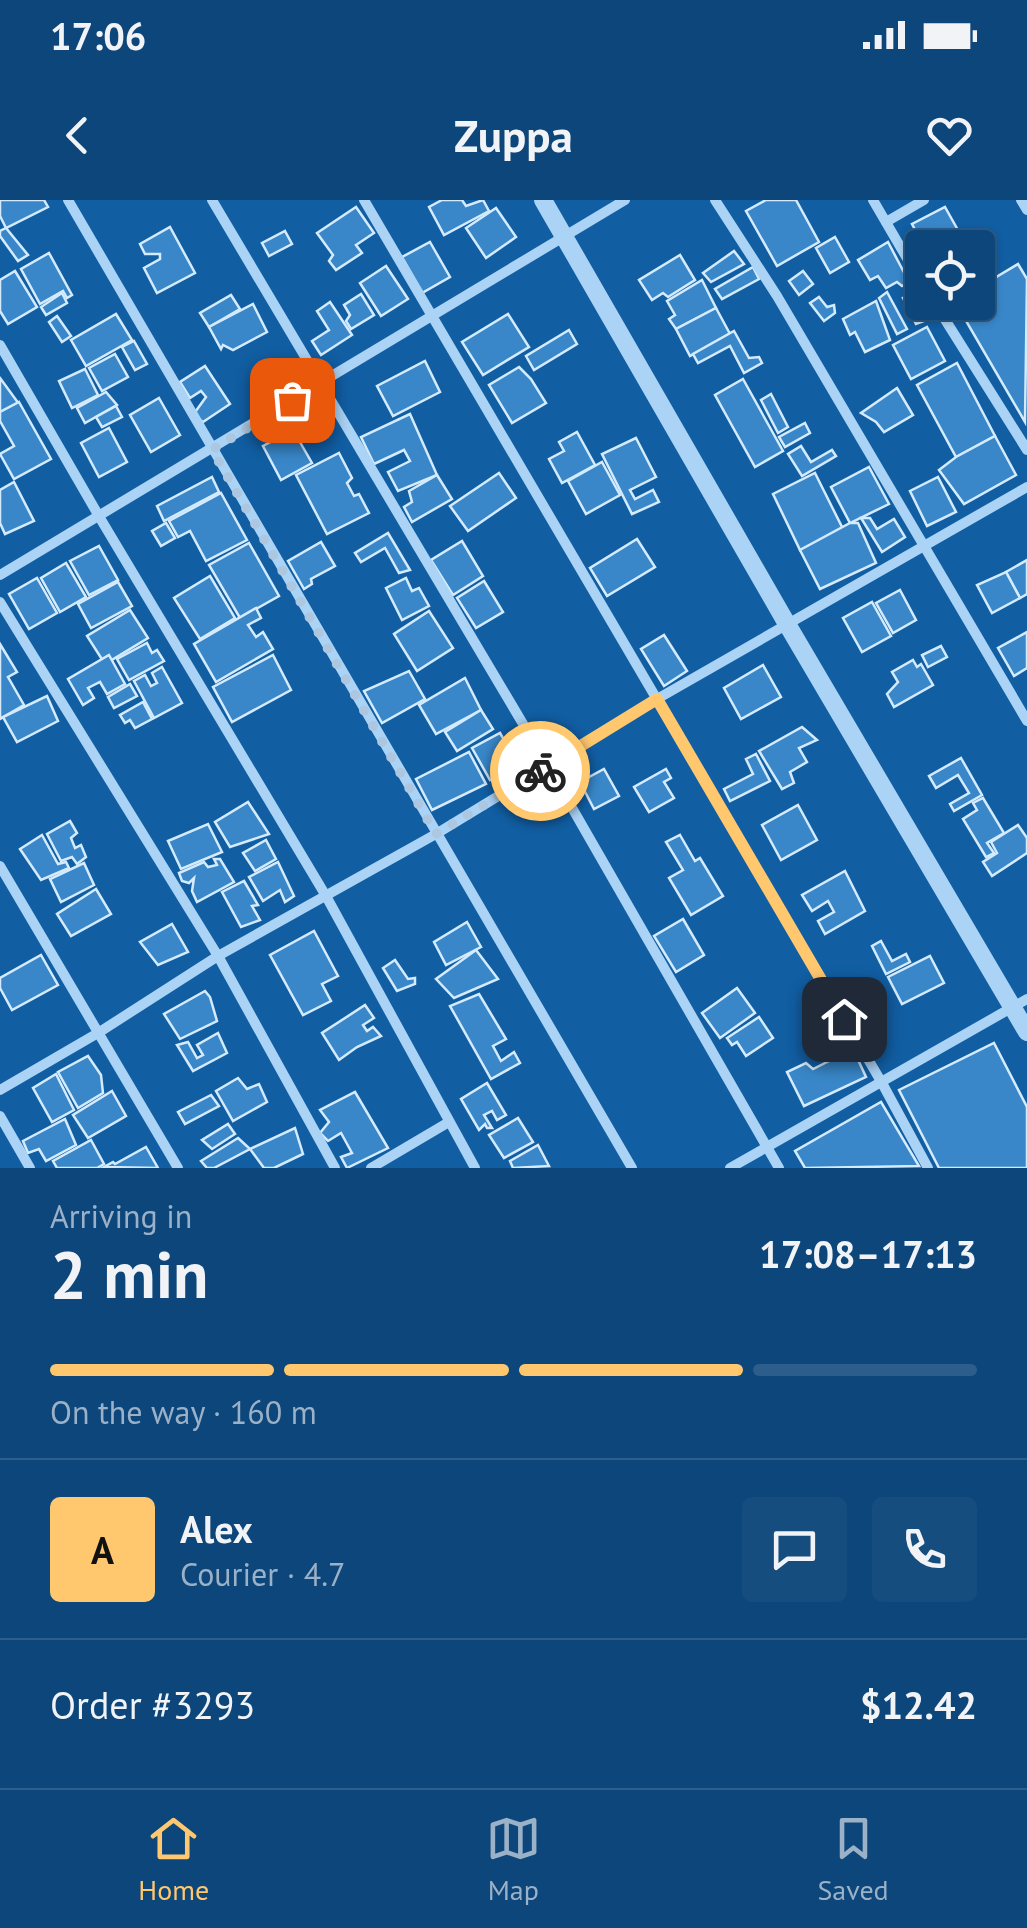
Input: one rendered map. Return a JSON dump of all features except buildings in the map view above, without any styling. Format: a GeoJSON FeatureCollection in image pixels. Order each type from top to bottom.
{"type":"FeatureCollection","features":[{"type":"Feature","properties":{"kind":"street"},"geometry":{"type":"LineString","coordinates":[[68,200],[632,1168]]}},
{"type":"Feature","properties":{"kind":"street"},"geometry":{"type":"LineString","coordinates":[[212,200],[548,766],[779,1168]]}},
{"type":"Feature","properties":{"kind":"street"},"geometry":{"type":"LineString","coordinates":[[364,200],[882,1083],[928,1168]]}},
{"type":"Feature","properties":{"kind":"street"},"geometry":{"type":"LineString","coordinates":[[543,200],[787,624],[1021,1004],[1027,1032]]}},
{"type":"Feature","properties":{"kind":"street"},"geometry":{"type":"LineString","coordinates":[[0,575],[625,200]]}},
{"type":"Feature","properties":{"kind":"street"},"geometry":{"type":"LineString","coordinates":[[715,200],[777,296],[1027,721]]}},
{"type":"Feature","properties":{"kind":"street"},"geometry":{"type":"LineString","coordinates":[[872,200],[905,255]]}},
{"type":"Feature","properties":{"kind":"street"},"geometry":{"type":"LineString","coordinates":[[886,222],[924,200]]}},
{"type":"Feature","properties":{"kind":"street"},"geometry":{"type":"LineString","coordinates":[[1022,200],[1027,210]]}},
{"type":"Feature","properties":{"kind":"street"},"geometry":{"type":"LineString","coordinates":[[945,320],[1027,450]]}},
{"type":"Feature","properties":{"kind":"street"},"geometry":{"type":"LineString","coordinates":[[0,345],[326,896],[475,1168]]}},
{"type":"Feature","properties":{"kind":"street"},"geometry":{"type":"LineString","coordinates":[[0,1090],[218,956],[436,834],[657,699],[1027,487]]}},
{"type":"Feature","properties":{"kind":"street"},"geometry":{"type":"LineString","coordinates":[[0,602],[218,956],[335,1168]]}},
{"type":"Feature","properties":{"kind":"street"},"geometry":{"type":"LineString","coordinates":[[0,866],[178,1168]]}},
{"type":"Feature","properties":{"kind":"street"},"geometry":{"type":"LineString","coordinates":[[730,1168],[1021,1004]]}},
{"type":"Feature","properties":{"kind":"street"},"geometry":{"type":"LineString","coordinates":[[0,1116],[30,1168]]}},
{"type":"Feature","properties":{"kind":"street"},"geometry":{"type":"LineString","coordinates":[[372,1168],[448,1122]]}},
{"type":"Feature","properties":{"kind":"way so far"},"geometry":{"type":"LineString","coordinates":[[292,400],[212,450],[436,834],[540,771]]}},
{"type":"Feature","properties":{"kind":"route"},"geometry":{"type":"LineString","coordinates":[[540,771],[657,699],[844,1019]]}}]}
